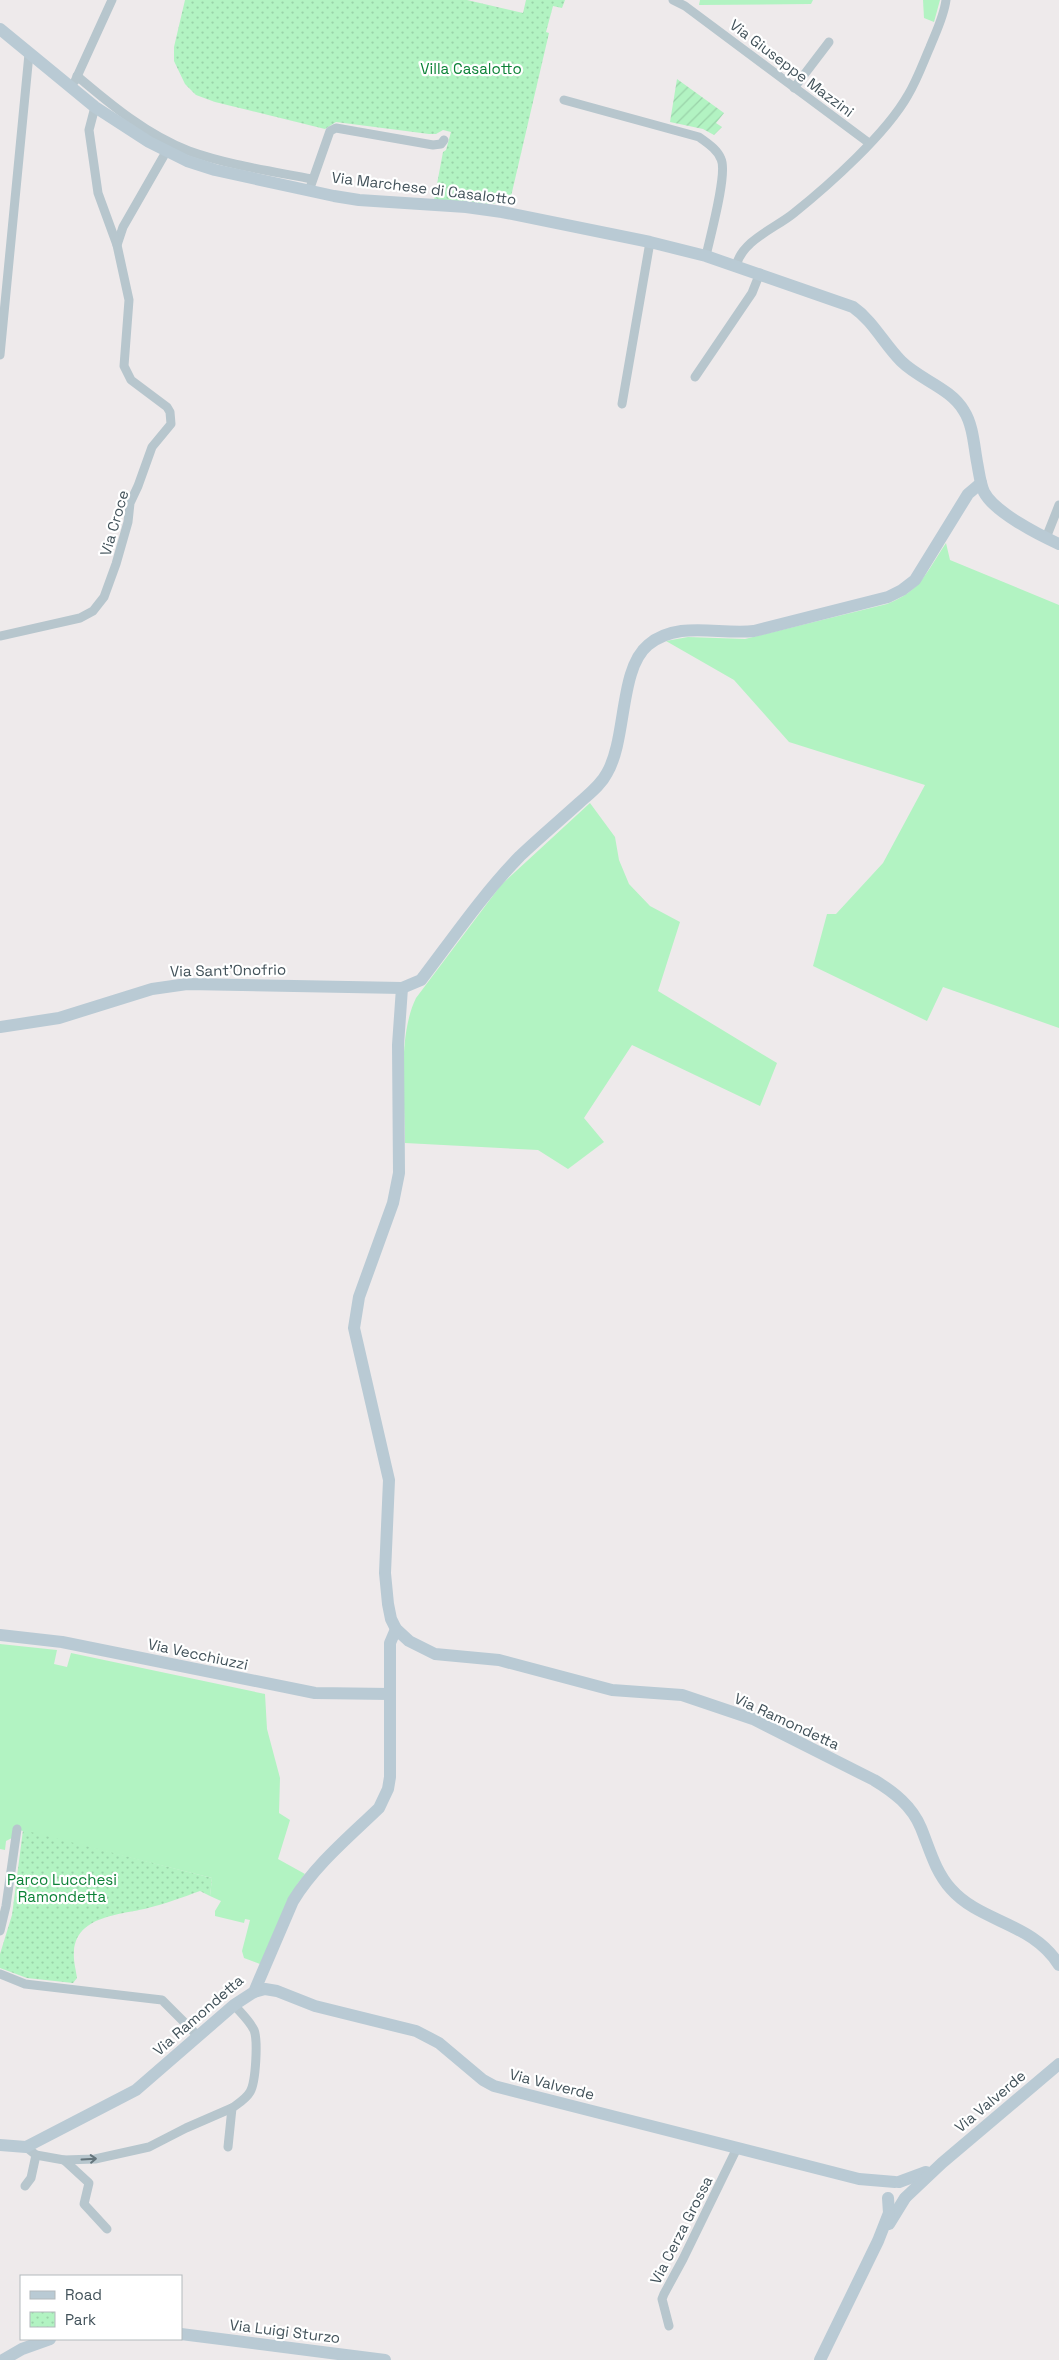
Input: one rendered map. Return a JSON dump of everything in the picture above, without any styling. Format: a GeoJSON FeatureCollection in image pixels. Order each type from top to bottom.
{"type":"FeatureCollection","features":[{"type":"Feature","properties":{"kind":"street"},"geometry":{"type":"LineString","coordinates":[[112,0],[74,82],[144,126],[188,150],[311,184],[330,131],[336,128],[434,145],[440,144],[444,140]]}},
{"type":"Feature","properties":{"kind":"street","name":"Via Giuseppe Mazzini"},"geometry":{"type":"LineString","coordinates":[[673,0],[685,6],[869,143]]}},
{"type":"Feature","properties":{"kind":"street"},"geometry":{"type":"LineString","coordinates":[[736,266],[738,259],[748,246],[819,192],[869,143],[907,96],[940,22],[946,0]]}},
{"type":"Feature","properties":{"kind":"street","name":"Via Marchese di Casalotto"},"geometry":{"type":"LineString","coordinates":[[0,29],[29,54],[74,82],[95,107],[166,152],[215,170],[311,184],[359,200],[466,207],[502,212],[650,242],[706,256],[760,273],[853,307],[868,320],[902,362],[959,403],[966,413],[981,483]]}},
{"type":"Feature","properties":{"kind":"street"},"geometry":{"type":"LineString","coordinates":[[794,88],[829,42]]}},
{"type":"Feature","properties":{"kind":"street"},"geometry":{"type":"LineString","coordinates":[[0,355],[29,54]]}},
{"type":"Feature","properties":{"kind":"street"},"geometry":{"type":"LineString","coordinates":[[564,100],[699,137],[716,151],[722,161],[722,178],[706,256]]}},
{"type":"Feature","properties":{"kind":"street","name":"Via Croce"},"geometry":{"type":"LineString","coordinates":[[0,636],[80,618],[87,615],[99,604],[112,579],[128,522],[130,502],[152,447],[169,429],[171,424],[170,412],[167,408],[131,380],[124,366],[130,300],[117,245],[98,193],[89,130],[95,107]]}},
{"type":"Feature","properties":{"kind":"street"},"geometry":{"type":"LineString","coordinates":[[117,245],[123,227],[166,152]]}},
{"type":"Feature","properties":{"kind":"street"},"geometry":{"type":"LineString","coordinates":[[622,404],[650,242]]}},
{"type":"Feature","properties":{"kind":"street"},"geometry":{"type":"LineString","coordinates":[[695,377],[752,293],[760,273]]}},
{"type":"Feature","properties":{"kind":"street"},"geometry":{"type":"LineString","coordinates":[[396,1629],[391,1619],[388,1604],[385,1573],[389,1480],[354,1328],[359,1297],[393,1203],[399,1173],[398,1046],[402,988],[421,980],[499,879],[521,855],[606,775],[616,751],[630,676],[637,659],[646,646],[662,635],[682,630],[738,633],[754,631],[888,597],[902,590],[915,580],[968,494],[981,483],[985,494],[998,507],[1046,538],[1059,544]]}},
{"type":"Feature","properties":{"kind":"street"},"geometry":{"type":"LineString","coordinates":[[1046,538],[1059,505]]}},
{"type":"Feature","properties":{"kind":"street","name":"Via Sant'Onofrio"},"geometry":{"type":"LineString","coordinates":[[0,1027],[60,1018],[152,990],[187,984],[402,988]]}},
{"type":"Feature","properties":{"kind":"street","name":"Via Ramondetta"},"geometry":{"type":"LineString","coordinates":[[31,2151],[136,2090],[234,2005],[254,1992],[293,1901],[301,1888],[311,1875],[378,1808],[385,1798],[390,1777],[390,1643],[396,1629],[409,1641],[435,1654],[499,1660],[612,1690],[682,1695],[753,1719],[874,1780],[892,1791],[913,1814],[921,1828],[935,1866],[952,1891],[984,1913],[1030,1936],[1053,1956],[1059,1965]]}},
{"type":"Feature","properties":{"kind":"street","name":"Via Vecchiuzzi"},"geometry":{"type":"LineString","coordinates":[[0,1635],[62,1642],[315,1694],[390,1694]]}},
{"type":"Feature","properties":{"kind":"street"},"geometry":{"type":"LineString","coordinates":[[0,1931],[6,1906],[17,1829]]}},
{"type":"Feature","properties":{"kind":"street"},"geometry":{"type":"LineString","coordinates":[[0,1974],[25,1984],[162,2000],[198,2036]]}},
{"type":"Feature","properties":{"kind":"street","name":"Via Valverde"},"geometry":{"type":"LineString","coordinates":[[254,1992],[264,1989],[277,1991],[315,2006],[416,2031],[439,2043],[483,2080],[494,2086],[858,2179]]}},
{"type":"Feature","properties":{"kind":"street"},"geometry":{"type":"LineString","coordinates":[[0,2145],[64,2160],[95,2158],[148,2147],[232,2108],[245,2099],[251,2091],[254,2081],[256,2044],[255,2032],[234,2005]]}},
{"type":"Feature","properties":{"kind":"street","name":"Via Valverde"},"geometry":{"type":"LineString","coordinates":[[942,2163],[1059,2064]]}},
{"type":"Feature","properties":{"kind":"street"},"geometry":{"type":"LineString","coordinates":[[228,2147],[232,2108]]}},
{"type":"Feature","properties":{"kind":"street","name":"Via Cerza Grossa"},"geometry":{"type":"LineString","coordinates":[[669,2326],[662,2299],[737,2148]]}},
{"type":"Feature","properties":{"kind":"street"},"geometry":{"type":"LineString","coordinates":[[25,2186],[31,2178],[31,2151]]}},
{"type":"Feature","properties":{"kind":"street"},"geometry":{"type":"LineString","coordinates":[[64,2160],[89,2183],[84,2204],[106,2229]]}},
{"type":"Feature","properties":{"kind":"street"},"geometry":{"type":"LineString","coordinates":[[820,2360],[878,2241],[888,2213],[888,2186],[914,2178],[942,2163]]}},
{"type":"Feature","properties":{"kind":"street"},"geometry":{"type":"LineString","coordinates":[[878,2241],[906,2198],[942,2163]]}},
{"type":"Feature","properties":{"kind":"street"},"geometry":{"type":"LineString","coordinates":[[858,2179],[897,2182],[905,2186],[906,2198]]}},
{"type":"Feature","properties":{"kind":"street"},"geometry":{"type":"LineString","coordinates":[[858,2179],[887,2196],[894,2203],[906,2198]]}},
{"type":"Feature","properties":{"kind":"street","name":"Via Luigi Sturzo"},"geometry":{"type":"LineString","coordinates":[[182,2334],[386,2360]]}},
{"type":"Feature","properties":{"kind":"street"},"geometry":{"type":"LineString","coordinates":[[3,2360],[22,2349],[47,2340]]}},
{"type":"Feature","properties":{"kind":"green space","name":"Villa Casalotto"},"geometry":{"type":"Polygon","coordinates":[[[185,0],[467,0],[523,13],[526,0],[565,0],[562,8],[553,6],[546,32],[549,33],[509,205],[497,200],[494,204],[434,200],[443,152],[446,150],[451,132],[443,130],[436,134],[429,134],[336,122],[325,129],[215,102],[196,95],[185,84],[174,61],[174,47],[185,0]]]}},
{"type":"Feature","properties":{"kind":"green space"},"geometry":{"type":"Polygon","coordinates":[[[700,0],[813,0],[811,4],[699,5],[700,0]]]}},
{"type":"Feature","properties":{"kind":"green space"},"geometry":{"type":"Polygon","coordinates":[[[923,0],[940,0],[934,22],[924,18],[923,0]]]}},
{"type":"Feature","properties":{"kind":"green space"},"geometry":{"type":"Polygon","coordinates":[[[677,79],[724,113],[716,123],[722,127],[714,135],[703,129],[670,122],[677,79]]]}},
{"type":"Feature","properties":{"kind":"green space"},"geometry":{"type":"Polygon","coordinates":[[[946,543],[950,560],[1059,605],[1059,1028],[943,987],[927,1021],[813,966],[827,914],[836,914],[883,863],[925,785],[789,742],[734,680],[666,641],[688,637],[745,639],[887,604],[899,599],[916,586],[946,543]]]}},
{"type":"Feature","properties":{"kind":"green space"},"geometry":{"type":"Polygon","coordinates":[[[590,803],[615,837],[619,860],[629,884],[650,906],[680,922],[658,991],[777,1063],[760,1106],[632,1045],[584,1118],[604,1142],[568,1169],[538,1150],[405,1143],[404,1050],[406,1031],[416,998],[501,885],[590,803]]]}},
{"type":"Feature","properties":{"kind":"green space"},"geometry":{"type":"Polygon","coordinates":[[[0,1644],[57,1650],[54,1664],[67,1667],[71,1653],[265,1694],[267,1729],[280,1778],[279,1813],[290,1820],[278,1859],[305,1874],[298,1883],[260,1964],[244,1958],[242,1951],[250,1920],[245,1919],[244,1923],[215,1916],[215,1911],[221,1901],[210,1896],[212,1878],[15,1829],[14,1837],[6,1841],[5,1850],[0,1849],[0,1644]]]}},
{"type":"Feature","properties":{"kind":"green space","name":"Parco Lucchesi Ramondetta"},"geometry":{"type":"Polygon","coordinates":[[[23,1830],[212,1878],[210,1896],[200,1891],[92,1923],[83,1930],[77,1939],[74,1961],[77,1978],[73,1983],[27,1978],[0,1968],[0,1954],[12,1915],[23,1830]]]}}]}
